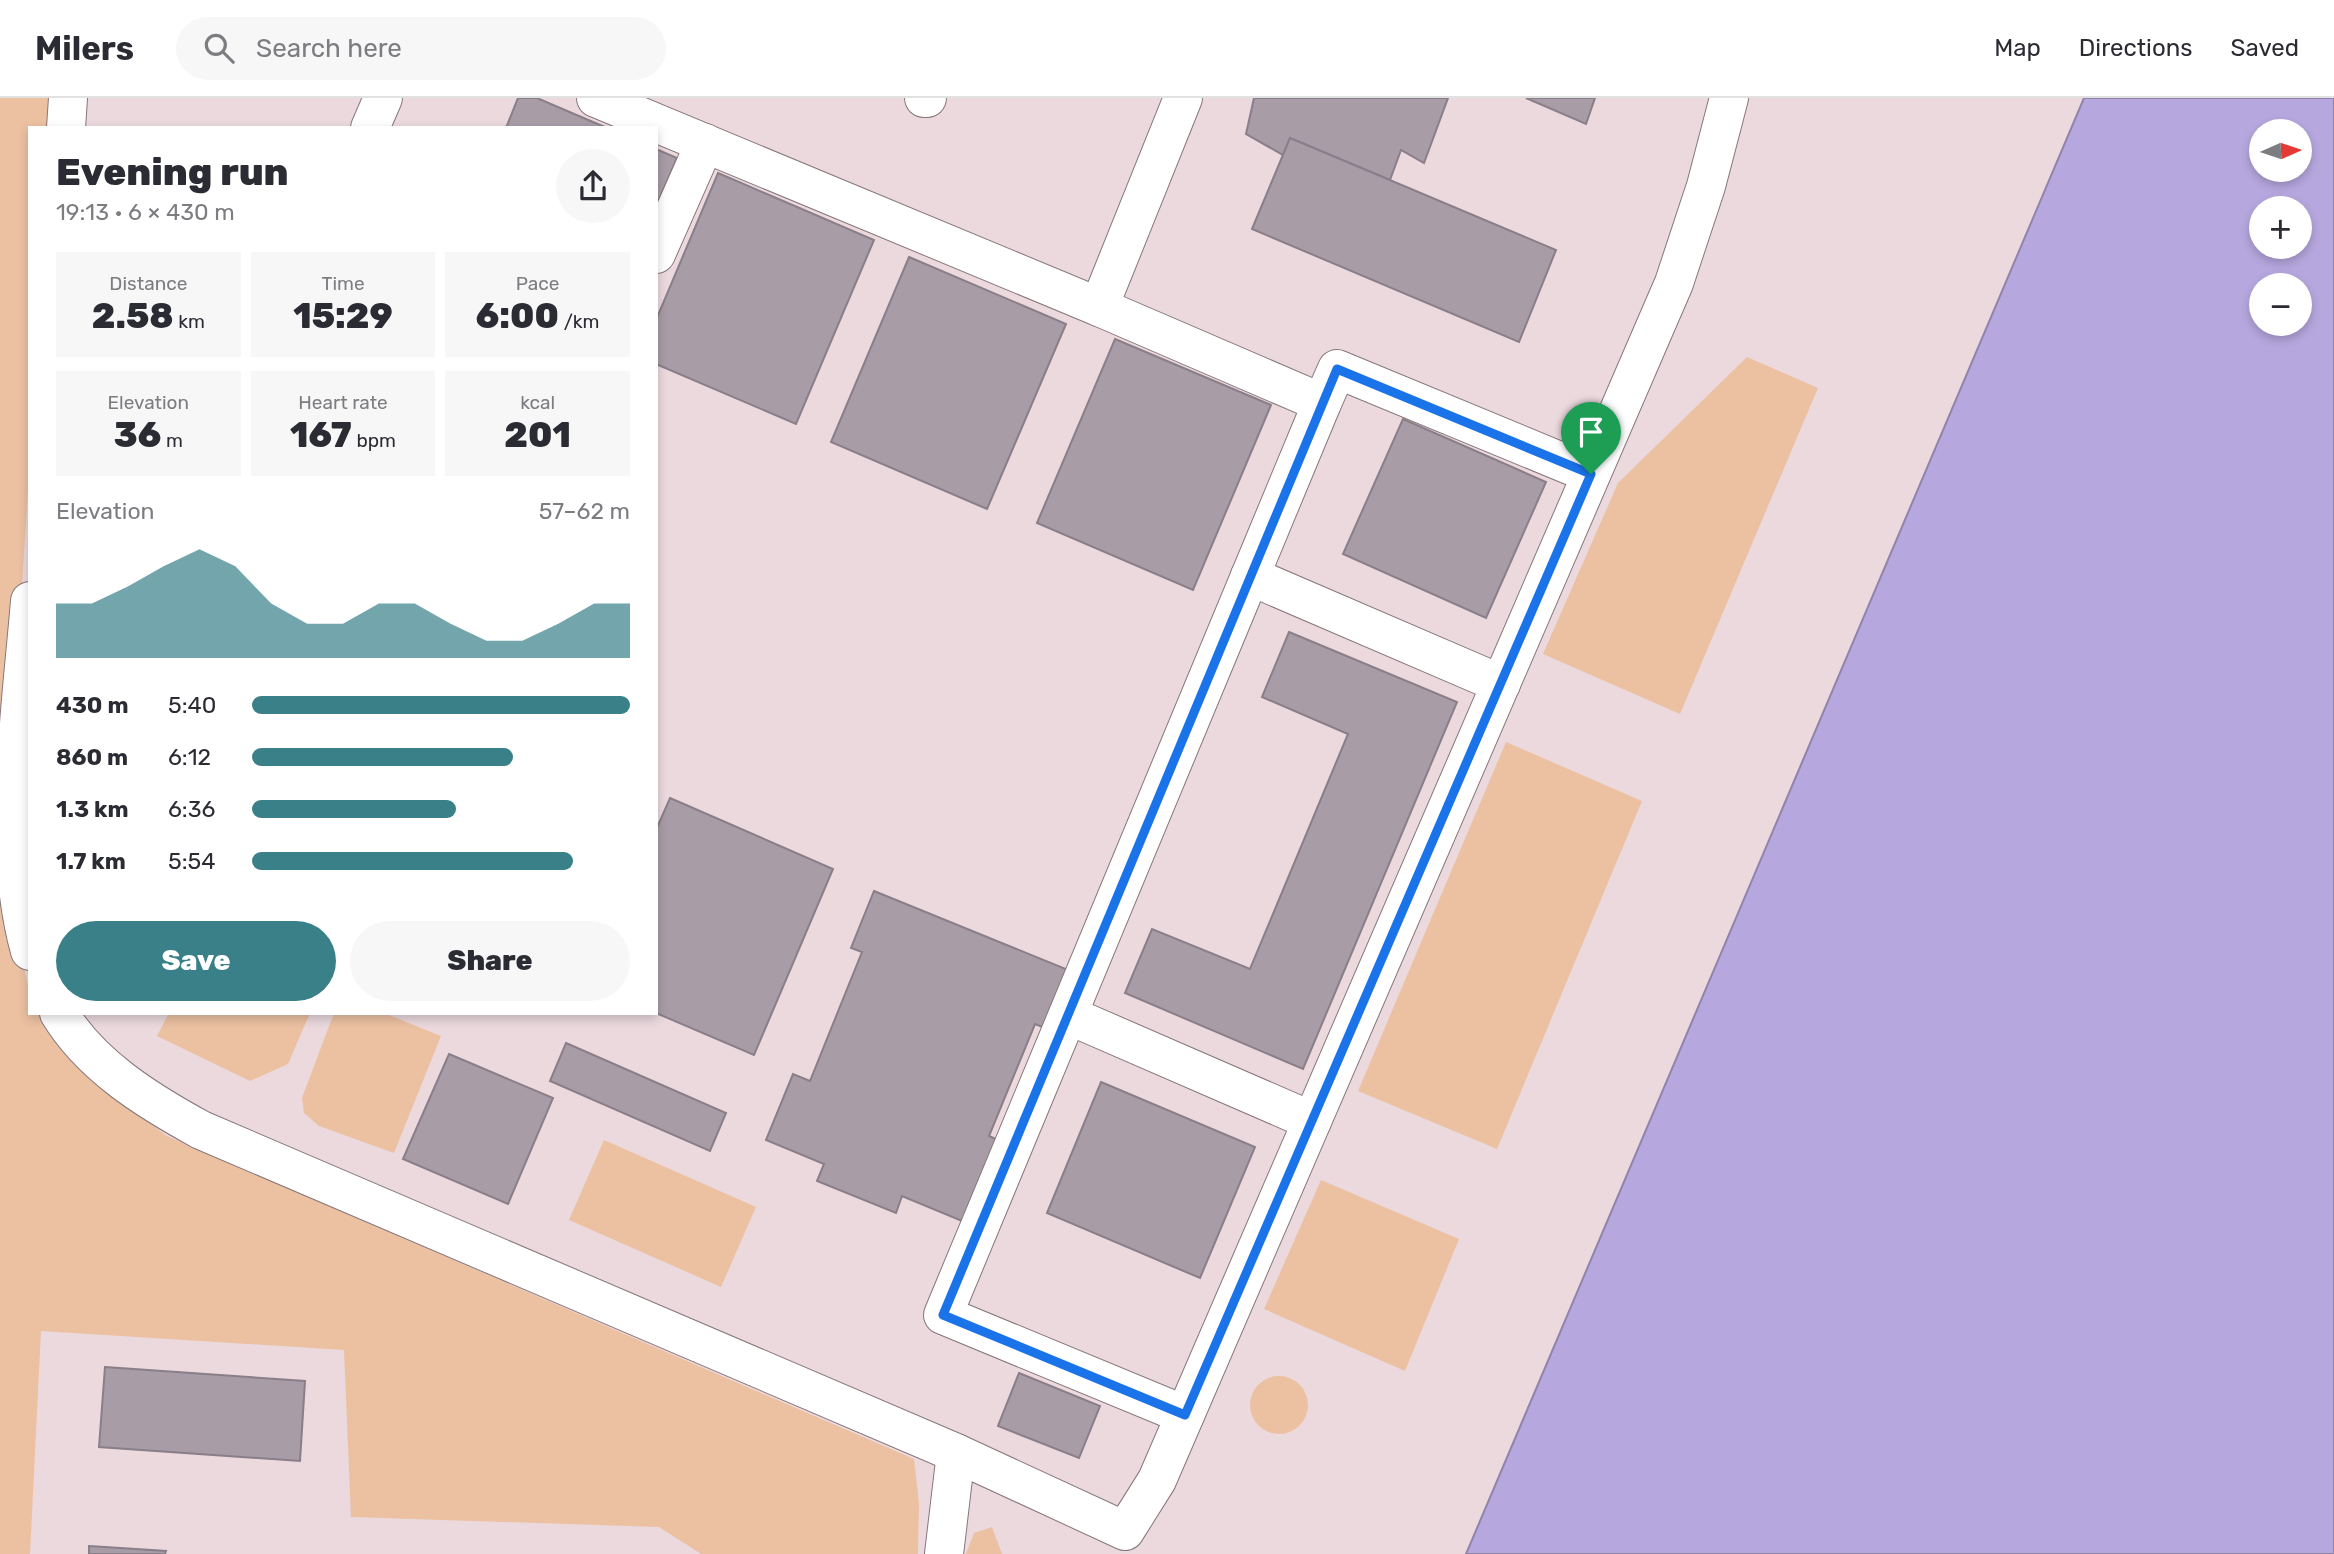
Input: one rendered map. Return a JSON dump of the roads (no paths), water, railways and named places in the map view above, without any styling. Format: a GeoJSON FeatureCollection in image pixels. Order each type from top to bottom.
{"type":"FeatureCollection","features":[{"type":"Feature","properties":{"kind":"lane"},"geometry":{"type":"LineString","coordinates":[[66,126],[68,98]]}},
{"type":"Feature","properties":{"kind":"lane"},"geometry":{"type":"LineString","coordinates":[[371,126],[383,98]]}},
{"type":"Feature","properties":{"kind":"lane"},"geometry":{"type":"LineString","coordinates":[[596,98],[1099,307],[1322,403]]}},
{"type":"Feature","properties":{"kind":"lane"},"geometry":{"type":"LineString","coordinates":[[1099,307],[1183,98]]}},
{"type":"Feature","properties":{"kind":"lane"},"geometry":{"type":"LineString","coordinates":[[60,1015],[68,1029],[109,1069],[151,1103],[201,1130],[956,1453],[1125,1531],[1157,1480],[1674,283],[1706,186],[1729,98]]}},
{"type":"Feature","properties":{"kind":"lane"},"geometry":{"type":"LineString","coordinates":[[658,249],[705,143]]}},
{"type":"Feature","properties":{"kind":"lane"},"geometry":{"type":"LineString","coordinates":[[1185,1415],[943,1315],[1322,403],[1337,369],[1591,474]]}},
{"type":"Feature","properties":{"kind":"lane"},"geometry":{"type":"LineString","coordinates":[[1250,576],[1501,684]]}},
{"type":"Feature","properties":{"kind":"lane"},"geometry":{"type":"LineString","coordinates":[[28,628],[13,860],[22,923],[28,944]]}},
{"type":"Feature","properties":{"kind":"lane"},"geometry":{"type":"LineString","coordinates":[[1068,1015],[1312,1121]]}},
{"type":"Feature","properties":{"kind":"lane"},"geometry":{"type":"LineString","coordinates":[[944,1554],[956,1453]]}}]}
